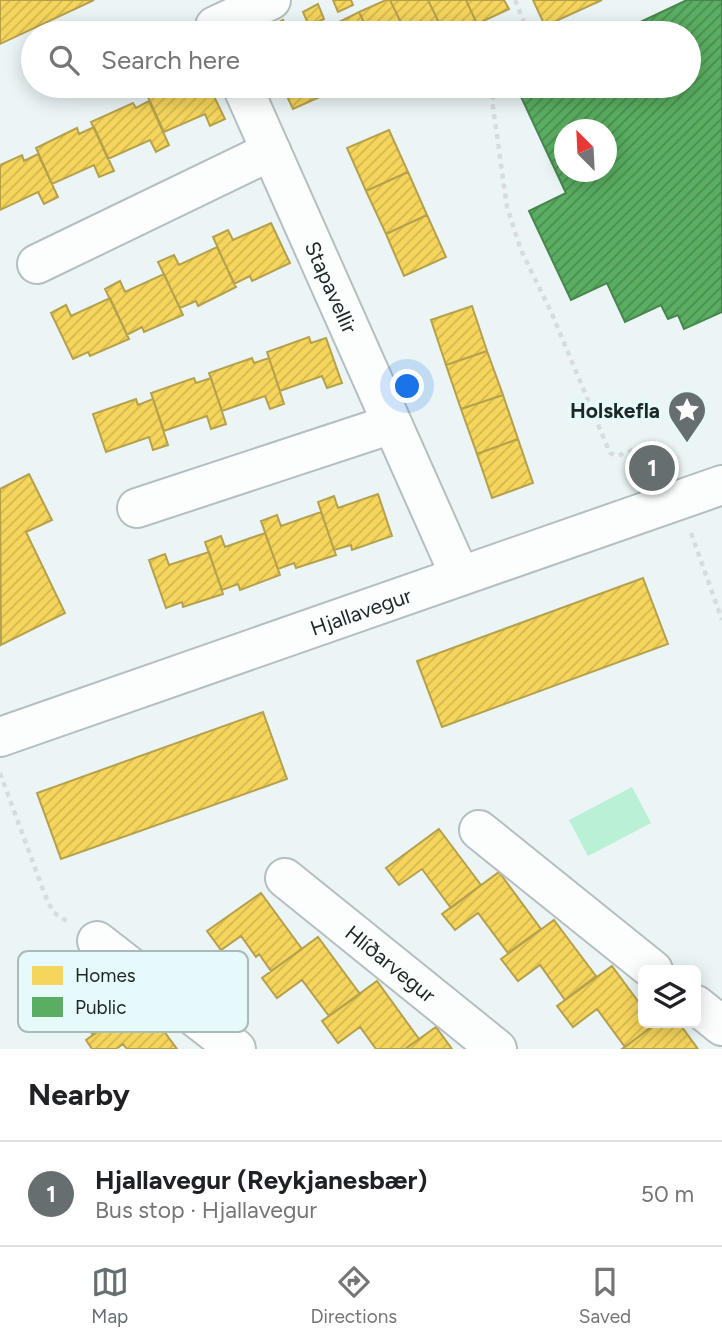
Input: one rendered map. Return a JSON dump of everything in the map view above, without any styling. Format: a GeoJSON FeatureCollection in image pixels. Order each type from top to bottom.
{"type":"FeatureCollection","features":[{"type":"Feature","properties":{"kind":"street"},"geometry":{"type":"LineString","coordinates":[[226,21],[271,0]]}},
{"type":"Feature","properties":{"kind":"street","name":"Stapavellir"},"geometry":{"type":"LineString","coordinates":[[247,98],[460,576]]}},
{"type":"Feature","properties":{"kind":"street"},"geometry":{"type":"LineString","coordinates":[[37,264],[271,151]]}},
{"type":"Feature","properties":{"kind":"street"},"geometry":{"type":"LineString","coordinates":[[137,508],[392,424]]}},
{"type":"Feature","properties":{"kind":"street","name":"Hjallavegur"},"geometry":{"type":"LineString","coordinates":[[0,737],[722,485]]}},
{"type":"Feature","properties":{"kind":"street"},"geometry":{"type":"LineString","coordinates":[[479,830],[647,965]]}},
{"type":"Feature","properties":{"kind":"street","name":"Hlíðarvegur"},"geometry":{"type":"LineString","coordinates":[[285,878],[496,1049]]}},
{"type":"Feature","properties":{"kind":"street"},"geometry":{"type":"LineString","coordinates":[[97,942],[109,951]]}},
{"type":"Feature","properties":{"kind":"street"},"geometry":{"type":"LineString","coordinates":[[701,1009],[722,1026]]}},
{"type":"Feature","properties":{"kind":"street"},"geometry":{"type":"LineString","coordinates":[[214,1032],[236,1049]]}},
{"type":"Feature","properties":{"kind":"path"},"geometry":{"type":"LineString","coordinates":[[515,0],[523,21]]}},
{"type":"Feature","properties":{"kind":"path"},"geometry":{"type":"LineString","coordinates":[[493,98],[507,207],[521,250],[552,314],[610,453],[617,456],[647,443],[656,445],[679,500],[722,620]]}},
{"type":"Feature","properties":{"kind":"path"},"geometry":{"type":"LineString","coordinates":[[0,773],[53,912],[97,942]]}},
{"type":"Feature","properties":{"kind":"green space"},"geometry":{"type":"Polygon","coordinates":[[[632,787],[651,823],[588,856],[569,820],[632,787]]]}},
{"type":"Feature","properties":{"kind":"building: Homes"},"geometry":{"type":"Polygon","coordinates":[[[0,0],[94,0],[49,21],[21,21],[21,34],[0,44],[0,0]]]}},
{"type":"Feature","properties":{"kind":"building: Homes"},"geometry":{"type":"Polygon","coordinates":[[[333,0],[351,0],[353,5],[338,12],[333,0]]]}},
{"type":"Feature","properties":{"kind":"building: Homes"},"geometry":{"type":"Polygon","coordinates":[[[390,0],[400,21],[363,21],[359,12],[390,0]]]}},
{"type":"Feature","properties":{"kind":"building: Homes"},"geometry":{"type":"Polygon","coordinates":[[[390,0],[428,0],[438,21],[400,21],[390,0]]]}},
{"type":"Feature","properties":{"kind":"building: Homes"},"geometry":{"type":"Polygon","coordinates":[[[428,0],[466,0],[476,21],[438,21],[428,0]]]}},
{"type":"Feature","properties":{"kind":"building: Homes"},"geometry":{"type":"Polygon","coordinates":[[[466,0],[504,0],[509,9],[483,21],[476,21],[466,0]]]}},
{"type":"Feature","properties":{"kind":"building: Homes"},"geometry":{"type":"Polygon","coordinates":[[[533,0],[602,0],[556,21],[543,21],[533,0]]]}},
{"type":"Feature","properties":{"kind":"building: Homes"},"geometry":{"type":"Polygon","coordinates":[[[318,4],[324,19],[307,21],[303,12],[318,4]]]}},
{"type":"Feature","properties":{"kind":"building: Homes"},"geometry":{"type":"Polygon","coordinates":[[[359,12],[363,21],[341,21],[359,12]]]}},
{"type":"Feature","properties":{"kind":"building: Homes"},"geometry":{"type":"Polygon","coordinates":[[[148,98],[215,98],[225,119],[210,126],[205,114],[164,132],[148,98]]]}},
{"type":"Feature","properties":{"kind":"building: Homes"},"geometry":{"type":"Polygon","coordinates":[[[288,98],[317,98],[293,109],[288,98]]]}},
{"type":"Feature","properties":{"kind":"building: Homes"},"geometry":{"type":"Polygon","coordinates":[[[149,101],[169,145],[156,152],[150,140],[108,159],[91,122],[133,103],[136,108],[149,101]]]}},
{"type":"Feature","properties":{"kind":"building: Homes"},"geometry":{"type":"Polygon","coordinates":[[[94,127],[114,171],[99,177],[94,165],[52,184],[36,148],[77,128],[79,134],[94,127]]]}},
{"type":"Feature","properties":{"kind":"building: Homes"},"geometry":{"type":"Polygon","coordinates":[[[389,130],[408,172],[366,191],[347,148],[389,130]]]}},
{"type":"Feature","properties":{"kind":"building: Homes"},"geometry":{"type":"Polygon","coordinates":[[[38,154],[58,197],[44,204],[38,192],[0,210],[0,165],[22,155],[24,161],[38,154]]]}},
{"type":"Feature","properties":{"kind":"building: Homes"},"geometry":{"type":"Polygon","coordinates":[[[408,172],[427,215],[386,234],[366,191],[408,172]]]}},
{"type":"Feature","properties":{"kind":"building: Homes"},"geometry":{"type":"Polygon","coordinates":[[[427,215],[446,257],[404,276],[386,234],[427,215]]]}},
{"type":"Feature","properties":{"kind":"building: Homes"},"geometry":{"type":"Polygon","coordinates":[[[271,223],[290,263],[252,281],[250,276],[234,284],[213,237],[228,230],[233,240],[271,223]]]}},
{"type":"Feature","properties":{"kind":"building: Homes"},"geometry":{"type":"Polygon","coordinates":[[[217,247],[236,287],[198,306],[196,301],[180,308],[158,262],[174,255],[179,265],[217,247]]]}},
{"type":"Feature","properties":{"kind":"building: Homes"},"geometry":{"type":"Polygon","coordinates":[[[164,274],[183,315],[144,332],[142,327],[127,335],[105,289],[120,281],[125,292],[164,274]]]}},
{"type":"Feature","properties":{"kind":"building: Homes"},"geometry":{"type":"Polygon","coordinates":[[[110,298],[129,339],[90,356],[88,352],[73,359],[51,313],[66,305],[71,316],[110,298]]]}},
{"type":"Feature","properties":{"kind":"building: Homes"},"geometry":{"type":"Polygon","coordinates":[[[472,306],[487,351],[446,365],[431,320],[472,306]]]}},
{"type":"Feature","properties":{"kind":"building: Homes"},"geometry":{"type":"Polygon","coordinates":[[[309,337],[311,343],[326,338],[342,383],[327,388],[322,376],[280,391],[267,352],[309,337]]]}},
{"type":"Feature","properties":{"kind":"building: Homes"},"geometry":{"type":"Polygon","coordinates":[[[487,351],[503,395],[461,409],[446,365],[487,351]]]}},
{"type":"Feature","properties":{"kind":"building: Homes"},"geometry":{"type":"Polygon","coordinates":[[[252,358],[254,363],[269,358],[284,404],[270,409],[265,396],[222,411],[209,373],[252,358]]]}},
{"type":"Feature","properties":{"kind":"building: Homes"},"geometry":{"type":"Polygon","coordinates":[[[194,378],[196,383],[211,378],[226,424],[211,429],[207,416],[164,431],[151,393],[194,378]]]}},
{"type":"Feature","properties":{"kind":"building: Homes"},"geometry":{"type":"Polygon","coordinates":[[[503,395],[518,439],[477,454],[461,409],[503,395]]]}},
{"type":"Feature","properties":{"kind":"building: Homes"},"geometry":{"type":"Polygon","coordinates":[[[136,399],[138,405],[153,399],[168,445],[153,450],[149,437],[106,452],[93,414],[136,399]]]}},
{"type":"Feature","properties":{"kind":"building: Homes"},"geometry":{"type":"Polygon","coordinates":[[[518,439],[533,483],[492,498],[477,454],[518,439]]]}},
{"type":"Feature","properties":{"kind":"building: Homes"},"geometry":{"type":"Polygon","coordinates":[[[29,474],[52,520],[26,532],[65,613],[1,645],[0,489],[29,474]]]}},
{"type":"Feature","properties":{"kind":"building: Homes"},"geometry":{"type":"Polygon","coordinates":[[[378,494],[392,536],[352,550],[351,545],[334,550],[318,502],[334,496],[338,508],[378,494]]]}},
{"type":"Feature","properties":{"kind":"building: Homes"},"geometry":{"type":"Polygon","coordinates":[[[321,512],[336,555],[296,568],[294,563],[278,569],[261,521],[277,515],[281,526],[321,512]]]}},
{"type":"Feature","properties":{"kind":"building: Homes"},"geometry":{"type":"Polygon","coordinates":[[[265,533],[280,575],[240,590],[238,584],[222,590],[205,542],[221,536],[225,547],[265,533]]]}},
{"type":"Feature","properties":{"kind":"building: Homes"},"geometry":{"type":"Polygon","coordinates":[[[209,552],[223,594],[183,607],[182,602],[166,608],[149,560],[165,554],[169,565],[209,552]]]}},
{"type":"Feature","properties":{"kind":"building: Homes"},"geometry":{"type":"Polygon","coordinates":[[[643,578],[668,644],[442,727],[417,661],[643,578]]]}},
{"type":"Feature","properties":{"kind":"building: Homes"},"geometry":{"type":"Polygon","coordinates":[[[263,712],[287,779],[61,859],[37,793],[263,712]]]}},
{"type":"Feature","properties":{"kind":"building: Homes"},"geometry":{"type":"Polygon","coordinates":[[[439,829],[481,885],[451,908],[422,869],[399,885],[386,868],[439,829]]]}},
{"type":"Feature","properties":{"kind":"building: Homes"},"geometry":{"type":"Polygon","coordinates":[[[499,872],[541,929],[508,953],[478,913],[455,930],[442,914],[499,872]]]}},
{"type":"Feature","properties":{"kind":"building: Homes"},"geometry":{"type":"Polygon","coordinates":[[[261,893],[302,949],[271,971],[259,954],[256,957],[241,936],[221,950],[207,931],[261,893]]]}},
{"type":"Feature","properties":{"kind":"building: Homes"},"geometry":{"type":"Polygon","coordinates":[[[554,920],[596,976],[565,1000],[540,965],[518,981],[501,959],[554,920]]]}},
{"type":"Feature","properties":{"kind":"building: Homes"},"geometry":{"type":"Polygon","coordinates":[[[318,937],[360,994],[329,1016],[302,980],[277,998],[262,978],[318,937]]]}},
{"type":"Feature","properties":{"kind":"building: Homes"},"geometry":{"type":"Polygon","coordinates":[[[612,966],[638,1001],[638,1028],[650,1028],[625,1047],[597,1009],[573,1027],[557,1006],[612,966]]]}},
{"type":"Feature","properties":{"kind":"building: Homes"},"geometry":{"type":"Polygon","coordinates":[[[377,981],[419,1039],[405,1049],[376,1049],[360,1027],[338,1043],[322,1021],[377,981]]]}},
{"type":"Feature","properties":{"kind":"building: Homes"},"geometry":{"type":"Polygon","coordinates":[[[436,1027],[452,1049],[405,1049],[419,1039],[436,1027]]]}},
{"type":"Feature","properties":{"kind":"building: Homes"},"geometry":{"type":"Polygon","coordinates":[[[650,1028],[683,1028],[698,1049],[622,1049],[650,1028]]]}},
{"type":"Feature","properties":{"kind":"building: Homes"},"geometry":{"type":"Polygon","coordinates":[[[97,1032],[165,1032],[177,1049],[127,1049],[123,1044],[116,1049],[92,1049],[86,1040],[97,1032]]]}},
{"type":"Feature","properties":{"kind":"building: Public"},"geometry":{"type":"Polygon","coordinates":[[[687,0],[722,0],[722,312],[684,329],[678,315],[668,319],[661,305],[625,322],[607,283],[571,300],[529,211],[566,193],[561,182],[617,182],[617,119],[554,119],[554,167],[522,98],[701,98],[701,21],[642,21],[687,0]]]}},
{"type":"Feature","properties":{"kind":"place","name":"Holskefla"},"geometry":{"type":"Point","coordinates":[687,444]}},
{"type":"Feature","properties":{"kind":"place","name":"Hjallavegur (Reykjanesbær)"},"geometry":{"type":"Point","coordinates":[652,468]}}]}
